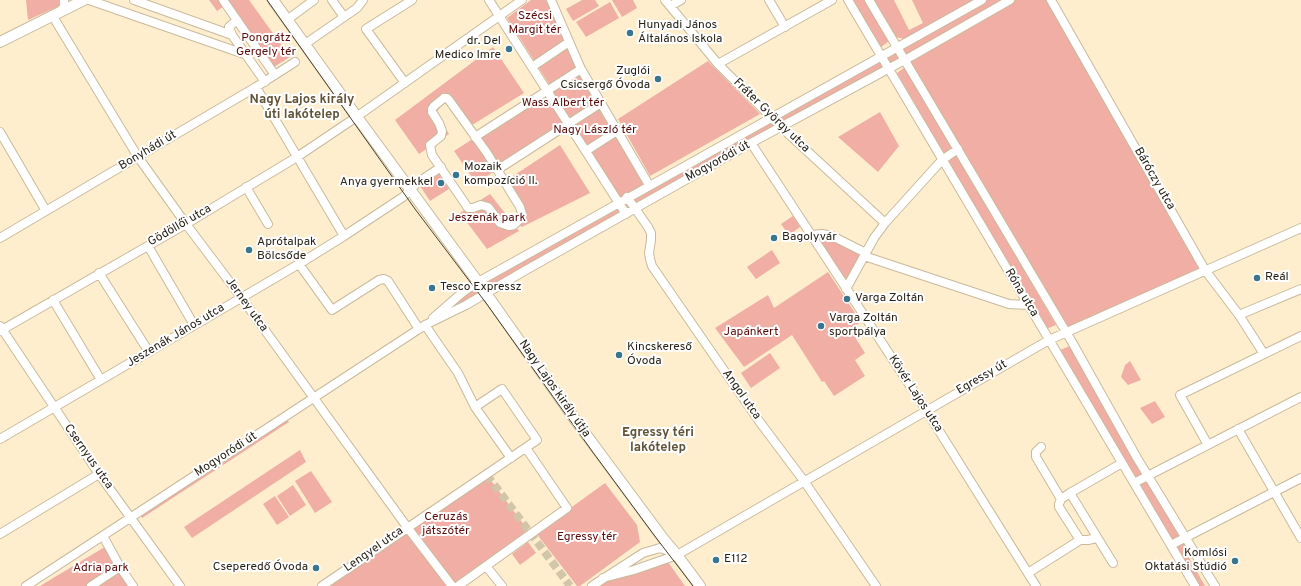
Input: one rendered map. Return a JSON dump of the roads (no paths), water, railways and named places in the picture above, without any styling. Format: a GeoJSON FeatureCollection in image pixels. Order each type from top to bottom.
{"type":"FeatureCollection","features":[{"type":"Feature","properties":{"kind":"main road"},"geometry":{"type":"LineString","coordinates":[[0,42],[84,0]]}},
{"type":"Feature","properties":{"kind":"main road","name":"Nagy Lajos király útja"},"geometry":{"type":"LineString","coordinates":[[274,0],[357,117],[486,293],[584,432],[700,586]]}},
{"type":"Feature","properties":{"kind":"street"},"geometry":{"type":"LineString","coordinates":[[56,14],[64,7],[64,0]]}},
{"type":"Feature","properties":{"kind":"street"},"geometry":{"type":"LineString","coordinates":[[89,0],[247,55]]}},
{"type":"Feature","properties":{"kind":"street"},"geometry":{"type":"LineString","coordinates":[[134,0],[232,34]]}},
{"type":"Feature","properties":{"kind":"street"},"geometry":{"type":"LineString","coordinates":[[223,0],[275,75]]}},
{"type":"Feature","properties":{"kind":"street"},"geometry":{"type":"LineString","coordinates":[[287,20],[314,0]]}},
{"type":"Feature","properties":{"kind":"street"},"geometry":{"type":"LineString","coordinates":[[332,0],[344,17]]}},
{"type":"Feature","properties":{"kind":"street"},"geometry":{"type":"LineString","coordinates":[[305,44],[357,8],[363,0]]}},
{"type":"Feature","properties":{"kind":"street"},"geometry":{"type":"LineString","coordinates":[[405,83],[366,29],[412,0]]}},
{"type":"Feature","properties":{"kind":"street"},"geometry":{"type":"LineString","coordinates":[[489,0],[626,214]]}},
{"type":"Feature","properties":{"kind":"street","name":"Gödöllői utca"},"geometry":{"type":"LineString","coordinates":[[1,329],[186,224],[297,157],[357,117],[522,0]]}},
{"type":"Feature","properties":{"kind":"street"},"geometry":{"type":"LineString","coordinates":[[550,0],[581,69],[649,185]]}},
{"type":"Feature","properties":{"kind":"street"},"geometry":{"type":"LineString","coordinates":[[668,3],[681,0]]}},
{"type":"Feature","properties":{"kind":"street"},"geometry":{"type":"LineString","coordinates":[[769,0],[785,26]]}},
{"type":"Feature","properties":{"kind":"street"},"geometry":{"type":"LineString","coordinates":[[718,64],[832,0]]}},
{"type":"Feature","properties":{"kind":"street","name":"Róna utca"},"geometry":{"type":"LineString","coordinates":[[848,0],[1195,586]]}},
{"type":"Feature","properties":{"kind":"street","name":"Róna utca"},"geometry":{"type":"LineString","coordinates":[[869,0],[896,48],[958,149],[1148,475],[1215,586]]}},
{"type":"Feature","properties":{"kind":"street","name":"Mogyoródi út"},"geometry":{"type":"LineString","coordinates":[[422,327],[463,292],[478,282],[618,202],[982,0]]}},
{"type":"Feature","properties":{"kind":"street","name":"Mogyoródi út"},"geometry":{"type":"LineString","coordinates":[[26,586],[422,327],[466,305],[751,143],[904,60],[1010,0]]}},
{"type":"Feature","properties":{"kind":"street","name":"Báróczy utca"},"geometry":{"type":"LineString","coordinates":[[1051,0],[1205,270],[1239,315],[1264,354]]}},
{"type":"Feature","properties":{"kind":"street","name":"Fráter György utca"},"geometry":{"type":"LineString","coordinates":[[668,3],[718,64],[781,127],[885,224]]}},
{"type":"Feature","properties":{"kind":"street","name":"Jerney utca"},"geometry":{"type":"LineString","coordinates":[[56,14],[138,157],[407,527],[452,586]]}},
{"type":"Feature","properties":{"kind":"street"},"geometry":{"type":"LineString","coordinates":[[237,20],[229,27],[232,34],[265,82]]}},
{"type":"Feature","properties":{"kind":"street"},"geometry":{"type":"LineString","coordinates":[[532,67],[569,42]]}},
{"type":"Feature","properties":{"kind":"street","name":"Bonyhádi út"},"geometry":{"type":"LineString","coordinates":[[0,238],[265,82],[295,62]]}},
{"type":"Feature","properties":{"kind":"street"},"geometry":{"type":"LineString","coordinates":[[475,137],[581,69]]}},
{"type":"Feature","properties":{"kind":"street"},"geometry":{"type":"LineString","coordinates":[[256,87],[344,236]]}},
{"type":"Feature","properties":{"kind":"street"},"geometry":{"type":"LineString","coordinates":[[444,98],[447,98],[475,137],[521,210],[520,218],[514,225],[509,226],[500,223],[488,207],[481,205],[468,208],[432,155],[430,145],[441,136],[442,131],[432,112],[434,106],[444,98]]}},
{"type":"Feature","properties":{"kind":"street"},"geometry":{"type":"LineString","coordinates":[[497,170],[601,103]]}},
{"type":"Feature","properties":{"kind":"street"},"geometry":{"type":"LineString","coordinates":[[586,151],[617,131]]}},
{"type":"Feature","properties":{"kind":"street"},"geometry":{"type":"LineString","coordinates":[[0,132],[46,211]]}},
{"type":"Feature","properties":{"kind":"street","name":"Kövér Lajos utca"},"geometry":{"type":"LineString","coordinates":[[751,143],[926,410],[1036,586]]}},
{"type":"Feature","properties":{"kind":"street"},"geometry":{"type":"LineString","coordinates":[[846,289],[874,238],[885,224],[942,160],[958,149]]}},
{"type":"Feature","properties":{"kind":"street"},"geometry":{"type":"LineString","coordinates":[[411,189],[417,183],[441,167]]}},
{"type":"Feature","properties":{"kind":"street"},"geometry":{"type":"LineString","coordinates":[[246,187],[268,224]]}},
{"type":"Feature","properties":{"kind":"street","name":"Jeszenák János utca"},"geometry":{"type":"LineString","coordinates":[[0,439],[299,264],[406,195],[411,189]]}},
{"type":"Feature","properties":{"kind":"street","name":"Angol utca"},"geometry":{"type":"LineString","coordinates":[[627,197],[651,233],[652,240],[649,253],[652,266],[759,421],[804,481],[876,586]]}},
{"type":"Feature","properties":{"kind":"street","name":"Egressy út"},"geometry":{"type":"LineString","coordinates":[[603,578],[634,570],[677,555],[1049,340],[1301,228]]}},
{"type":"Feature","properties":{"kind":"street"},"geometry":{"type":"LineString","coordinates":[[811,235],[822,234],[832,236],[865,254],[1009,304],[1028,305]]}},
{"type":"Feature","properties":{"kind":"street"},"geometry":{"type":"LineString","coordinates":[[148,246],[194,325]]}},
{"type":"Feature","properties":{"kind":"street"},"geometry":{"type":"LineString","coordinates":[[299,264],[332,310],[379,280],[384,279],[388,281],[458,373],[475,407],[511,458]]}},
{"type":"Feature","properties":{"kind":"street"},"geometry":{"type":"LineString","coordinates":[[99,274],[149,352]]}},
{"type":"Feature","properties":{"kind":"street"},"geometry":{"type":"LineString","coordinates":[[1239,315],[1301,289]]}},
{"type":"Feature","properties":{"kind":"street"},"geometry":{"type":"LineString","coordinates":[[52,300],[101,380]]}},
{"type":"Feature","properties":{"kind":"street","name":"Csernyus utca"},"geometry":{"type":"LineString","coordinates":[[1,329],[99,474],[180,586]]}},
{"type":"Feature","properties":{"kind":"street"},"geometry":{"type":"LineString","coordinates":[[1208,445],[1180,395],[1301,336]]}},
{"type":"Feature","properties":{"kind":"street"},"geometry":{"type":"LineString","coordinates":[[458,586],[530,533],[567,508],[526,448],[537,440],[502,389],[475,407]]}},
{"type":"Feature","properties":{"kind":"street"},"geometry":{"type":"LineString","coordinates":[[1134,483],[1301,397]]}},
{"type":"Feature","properties":{"kind":"street"},"geometry":{"type":"LineString","coordinates":[[1238,429],[1301,538]]}},
{"type":"Feature","properties":{"kind":"street"},"geometry":{"type":"LineString","coordinates":[[1041,447],[1036,452],[1036,457],[1061,499]]}},
{"type":"Feature","properties":{"kind":"street","name":"Lengyel utca"},"geometry":{"type":"LineString","coordinates":[[322,586],[407,527],[526,448]]}},
{"type":"Feature","properties":{"kind":"street"},"geometry":{"type":"LineString","coordinates":[[1080,540],[1060,507],[1059,504],[1061,499],[1122,463]]}},
{"type":"Feature","properties":{"kind":"street"},"geometry":{"type":"LineString","coordinates":[[0,534],[99,474]]}},
{"type":"Feature","properties":{"kind":"street"},"geometry":{"type":"LineString","coordinates":[[1171,545],[1301,478]]}},
{"type":"Feature","properties":{"kind":"street"},"geometry":{"type":"LineString","coordinates":[[1070,493],[1113,563]]}},
{"type":"Feature","properties":{"kind":"street"},"geometry":{"type":"LineString","coordinates":[[103,536],[120,567],[133,586]]}},
{"type":"Feature","properties":{"kind":"street"},"geometry":{"type":"LineString","coordinates":[[1028,573],[1080,540],[1097,538]]}},
{"type":"Feature","properties":{"kind":"street","name":"Egressy út"},"geometry":{"type":"LineString","coordinates":[[592,586],[643,552],[660,548],[677,555]]}},
{"type":"Feature","properties":{"kind":"street"},"geometry":{"type":"LineString","coordinates":[[628,561],[626,568],[629,570],[634,570]]}},
{"type":"Feature","properties":{"kind":"street"},"geometry":{"type":"LineString","coordinates":[[486,566],[502,586]]}},
{"type":"Feature","properties":{"kind":"street"},"geometry":{"type":"LineString","coordinates":[[91,586],[120,567]]}},
{"type":"Feature","properties":{"kind":"tunnel"},"geometry":{"type":"LineString","coordinates":[[487,475],[570,586]]}},
{"type":"Feature","properties":{"kind":"tram line"},"geometry":{"type":"LineString","coordinates":[[267,0],[415,209],[486,303],[592,451],[693,586]]}},
{"type":"Feature","properties":{"kind":"place","name":"Hunyadi János Általános Iskola"},"geometry":{"type":"Point","coordinates":[630,33]}},
{"type":"Feature","properties":{"kind":"place","name":"dr. Del Medico Imre"},"geometry":{"type":"Point","coordinates":[509,49]}},
{"type":"Feature","properties":{"kind":"place","name":"Zuglói Csicsergő Óvoda"},"geometry":{"type":"Point","coordinates":[658,79]}},
{"type":"Feature","properties":{"kind":"place","name":"Mozaik kompozíció II."},"geometry":{"type":"Point","coordinates":[456,175]}},
{"type":"Feature","properties":{"kind":"place","name":"Anya gyermekkel"},"geometry":{"type":"Point","coordinates":[441,183]}},
{"type":"Feature","properties":{"kind":"place","name":"Bagolyvár"},"geometry":{"type":"Point","coordinates":[774,238]}},
{"type":"Feature","properties":{"kind":"place","name":"Aprótalpak Bölcsőde"},"geometry":{"type":"Point","coordinates":[249,250]}},
{"type":"Feature","properties":{"kind":"place","name":"Reál"},"geometry":{"type":"Point","coordinates":[1257,278]}},
{"type":"Feature","properties":{"kind":"place","name":"Tesco Expressz"},"geometry":{"type":"Point","coordinates":[432,288]}},
{"type":"Feature","properties":{"kind":"place","name":"Varga Zoltán"},"geometry":{"type":"Point","coordinates":[847,299]}},
{"type":"Feature","properties":{"kind":"place","name":"Varga Zoltán sportpálya"},"geometry":{"type":"Point","coordinates":[821,326]}},
{"type":"Feature","properties":{"kind":"place","name":"Kincskereső Óvoda"},"geometry":{"type":"Point","coordinates":[619,355]}},
{"type":"Feature","properties":{"kind":"place","name":"E112"},"geometry":{"type":"Point","coordinates":[716,560]}},
{"type":"Feature","properties":{"kind":"place","name":"Komlósi Oktatási Stúdió"},"geometry":{"type":"Point","coordinates":[1235,561]}},
{"type":"Feature","properties":{"kind":"place","name":"Cseperedő Óvoda"},"geometry":{"type":"Point","coordinates":[316,568]}},
{"type":"Feature","properties":{"kind":"district","name":"Nagy Lajos király úti lakótelep"},"geometry":{"type":"Point","coordinates":[302,108]}},
{"type":"Feature","properties":{"kind":"district","name":"Egressy téri lakótelep"},"geometry":{"type":"Point","coordinates":[658,440]}},
{"type":"Feature","properties":{"kind":"park label","name":"Szécsi Margit tér"},"geometry":{"type":"Point","coordinates":[535,24]}},
{"type":"Feature","properties":{"kind":"park label","name":"Pongrátz Gergely tér"},"geometry":{"type":"Point","coordinates":[266,46]}},
{"type":"Feature","properties":{"kind":"park label","name":"Wass Albert tér"},"geometry":{"type":"Point","coordinates":[563,104]}},
{"type":"Feature","properties":{"kind":"park label","name":"Nagy László tér"},"geometry":{"type":"Point","coordinates":[595,131]}},
{"type":"Feature","properties":{"kind":"park label","name":"Jeszenák park"},"geometry":{"type":"Point","coordinates":[487,219]}},
{"type":"Feature","properties":{"kind":"park label","name":"Japánkert"},"geometry":{"type":"Point","coordinates":[751,333]}},
{"type":"Feature","properties":{"kind":"park label","name":"Ceruzás játszótér"},"geometry":{"type":"Point","coordinates":[446,525]}},
{"type":"Feature","properties":{"kind":"park label","name":"Egressy tér"},"geometry":{"type":"Point","coordinates":[587,538]}},
{"type":"Feature","properties":{"kind":"park label","name":"Adria park"},"geometry":{"type":"Point","coordinates":[101,569]}}]}
